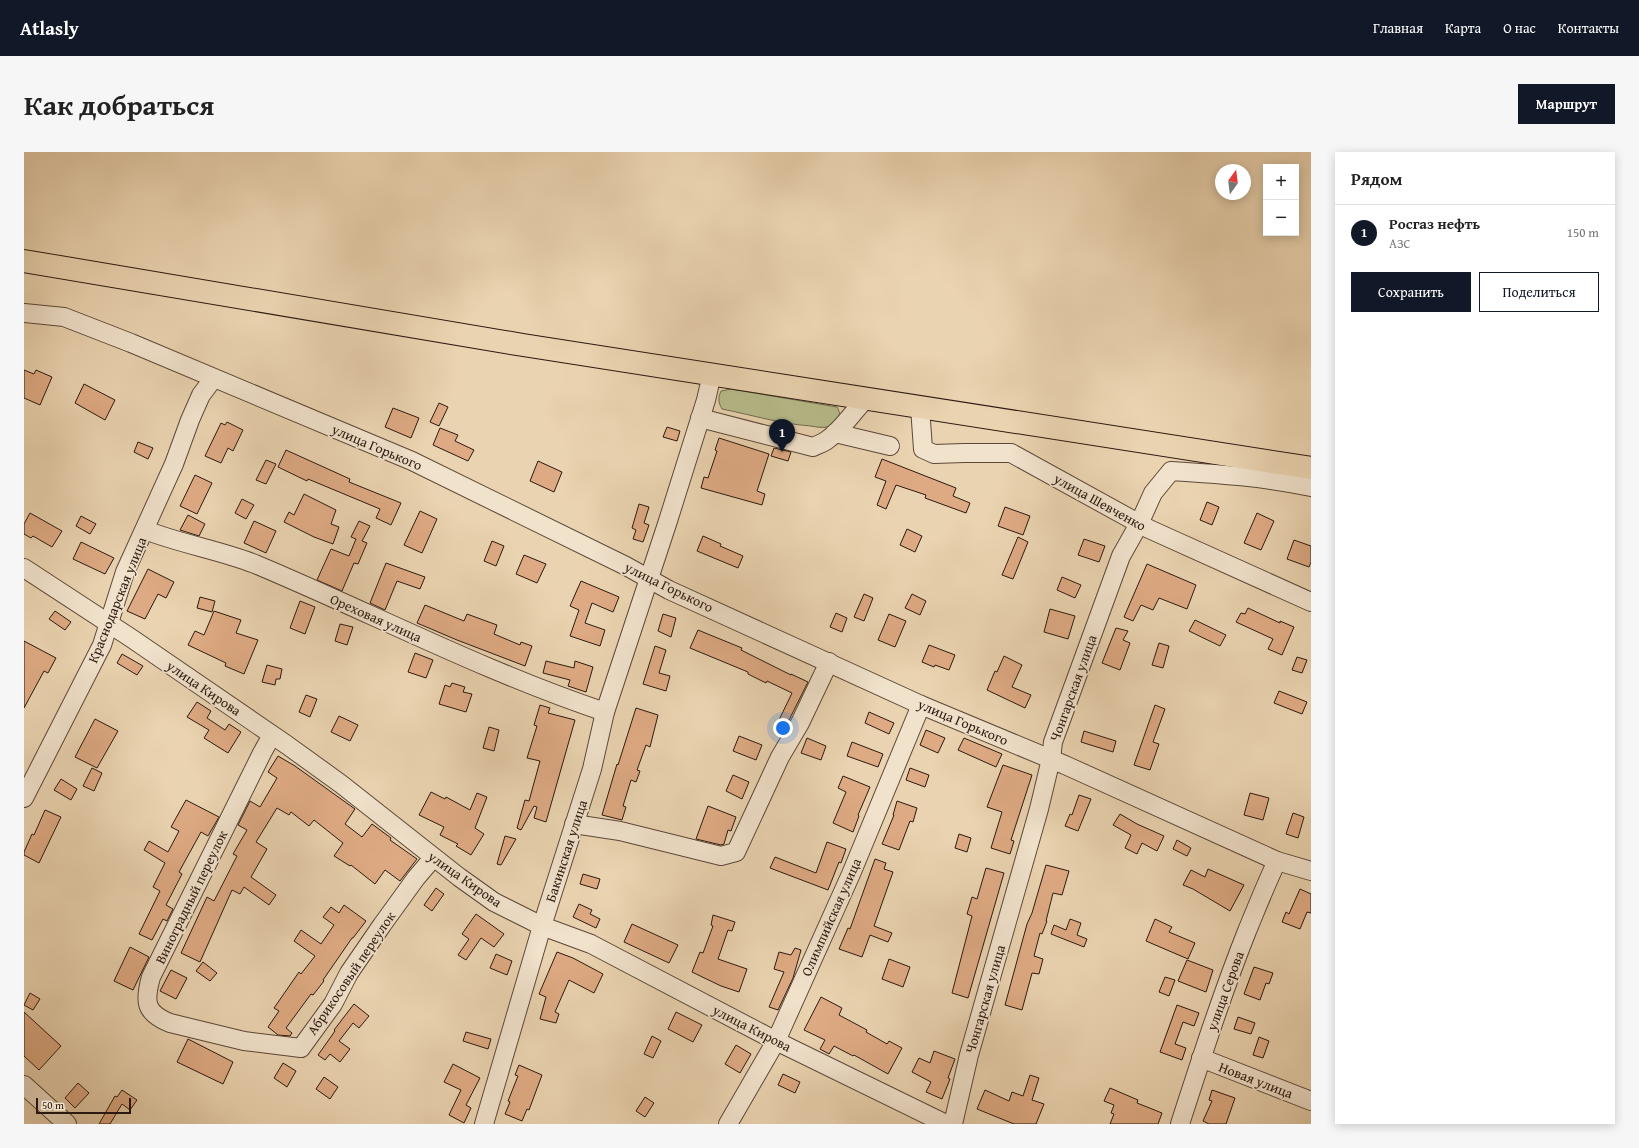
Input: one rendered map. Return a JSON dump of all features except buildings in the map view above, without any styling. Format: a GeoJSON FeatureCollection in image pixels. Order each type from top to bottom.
{"type":"FeatureCollection","features":[{"type":"Feature","properties":{"kind":"highway"},"geometry":{"type":"LineString","coordinates":[[24,261],[523,345],[1311,468]]}},
{"type":"Feature","properties":{"kind":"street","name":"улица Горького"},"geometry":{"type":"LineString","coordinates":[[24,313],[64,317],[131,343],[213,379],[412,461],[649,578],[669,590],[921,705],[1051,759],[1277,861],[1311,871]]}},
{"type":"Feature","properties":{"kind":"street","name":"Бакинская улица"},"geometry":{"type":"LineString","coordinates":[[484,1124],[542,926],[592,769],[605,712],[700,418],[712,374]]}},
{"type":"Feature","properties":{"kind":"street","name":"Краснодарская улица"},"geometry":{"type":"LineString","coordinates":[[24,798],[98,651],[110,624],[120,587],[174,464],[190,420],[202,395],[213,379]]}},
{"type":"Feature","properties":{"kind":"street"},"geometry":{"type":"LineString","coordinates":[[700,418],[812,448],[827,440],[843,425],[854,410],[867,398]]}},
{"type":"Feature","properties":{"kind":"street","name":"улица Шевченко"},"geometry":{"type":"LineString","coordinates":[[920,407],[923,449],[928,453],[1011,454],[1139,524],[1311,602]]}},
{"type":"Feature","properties":{"kind":"street"},"geometry":{"type":"LineString","coordinates":[[834,433],[890,446]]}},
{"type":"Feature","properties":{"kind":"street","name":"Чонгарская улица"},"geometry":{"type":"LineString","coordinates":[[953,1124],[969,1055],[1039,809],[1051,759],[1052,742],[1118,563],[1139,524],[1153,493],[1172,471],[1290,482],[1311,487]]}},
{"type":"Feature","properties":{"kind":"street","name":"Ореховая улица"},"geometry":{"type":"LineString","coordinates":[[145,530],[253,564],[568,700],[605,712]]}},
{"type":"Feature","properties":{"kind":"street","name":"улица Кирова"},"geometry":{"type":"LineString","coordinates":[[24,568],[110,624],[341,784],[433,858],[494,902],[542,926],[591,944],[776,1041],[946,1124]]}},
{"type":"Feature","properties":{"kind":"street"},"geometry":{"type":"LineString","coordinates":[[574,824],[620,831],[721,856],[736,852],[780,757],[800,723],[829,662]]}},
{"type":"Feature","properties":{"kind":"street","name":"Олимпийская улица"},"geometry":{"type":"LineString","coordinates":[[728,1124],[776,1041],[850,874],[921,705]]}},
{"type":"Feature","properties":{"kind":"street","name":"Виноградный переулок"},"geometry":{"type":"LineString","coordinates":[[202,1032],[170,1023],[160,1018],[147,1004],[146,999],[148,986],[151,977],[272,735]]}},
{"type":"Feature","properties":{"kind":"street","name":"Абрикосовый переулок"},"geometry":{"type":"LineString","coordinates":[[202,1032],[244,1041],[301,1048],[333,1004],[357,961],[416,878],[433,858]]}},
{"type":"Feature","properties":{"kind":"street","name":"улица Серова"},"geometry":{"type":"LineString","coordinates":[[1180,1124],[1201,1058],[1233,967],[1277,861]]}},
{"type":"Feature","properties":{"kind":"street","name":"Новая улица"},"geometry":{"type":"LineString","coordinates":[[1201,1058],[1311,1101]]}},
{"type":"Feature","properties":{"kind":"street"},"geometry":{"type":"LineString","coordinates":[[24,1085],[67,1124]]}},
{"type":"Feature","properties":{"kind":"green space"},"geometry":{"type":"Polygon","coordinates":[[[731,389],[837,407],[839,410],[839,417],[838,420],[831,426],[821,427],[778,421],[722,409],[719,400],[721,391],[731,389]]]}},
{"type":"Feature","properties":{"kind":"place","name":"Росгаз нефть"},"geometry":{"type":"Point","coordinates":[782,452]}}]}
